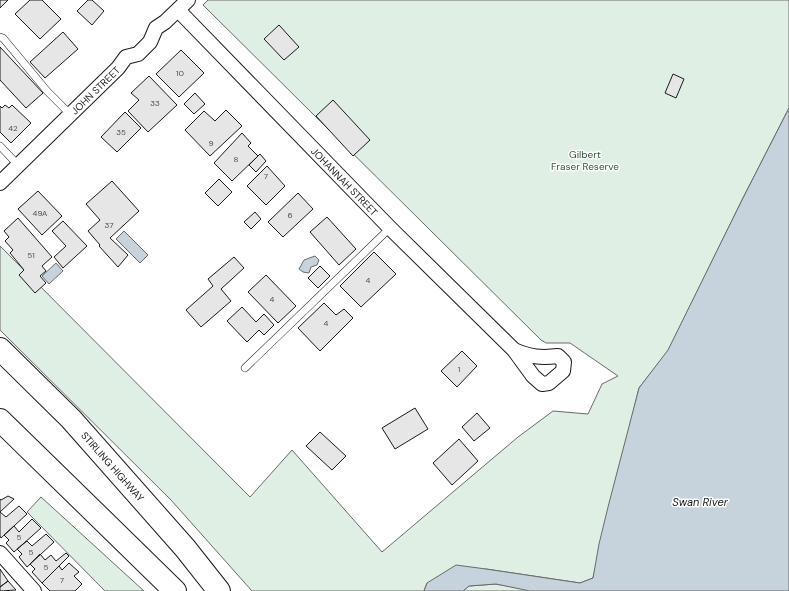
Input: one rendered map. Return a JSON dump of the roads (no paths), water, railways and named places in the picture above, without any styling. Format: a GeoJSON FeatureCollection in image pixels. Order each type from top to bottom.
{"type":"FeatureCollection","features":[{"type":"Feature","properties":{"kind":"highway","name":"STIRLING HIGHWAY"},"geometry":{"type":"LineString","coordinates":[[0,349],[76,425],[185,548],[219,591]]}},
{"type":"Feature","properties":{"kind":"highway"},"geometry":{"type":"LineString","coordinates":[[0,420],[175,591]]}},
{"type":"Feature","properties":{"kind":"street","name":"JOHN STREET"},"geometry":{"type":"LineString","coordinates":[[0,183],[118,68],[126,58],[138,54],[150,42],[156,28],[165,22],[183,5]]}},
{"type":"Feature","properties":{"kind":"street","name":"JOHANNAH STREET"},"geometry":{"type":"LineString","coordinates":[[183,5],[390,228],[514,350]]}},
{"type":"Feature","properties":{"kind":"street"},"geometry":{"type":"LineString","coordinates":[[0,553],[34,591]]}},
{"type":"Feature","properties":{"kind":"lane"},"geometry":{"type":"LineString","coordinates":[[0,37],[3,38],[47,91],[70,114]]}},
{"type":"Feature","properties":{"kind":"lane"},"geometry":{"type":"LineString","coordinates":[[0,146],[18,165]]}},
{"type":"Feature","properties":{"kind":"lane"},"geometry":{"type":"LineString","coordinates":[[245,368],[390,228]]}},
{"type":"Feature","properties":{"kind":"water","name":"Swan River"},"geometry":{"type":"Polygon","coordinates":[[[789,108],[789,591],[530,591],[496,584],[469,586],[463,591],[424,591],[427,583],[456,565],[580,583],[593,578],[599,544],[639,388],[668,350],[789,108]]]}},
{"type":"Feature","properties":{"kind":"water"},"geometry":{"type":"Polygon","coordinates":[[[124,231],[148,255],[140,263],[116,239],[124,231]]]}},
{"type":"Feature","properties":{"kind":"water"},"geometry":{"type":"Polygon","coordinates":[[[315,256],[319,260],[317,265],[311,267],[309,273],[303,272],[299,269],[304,260],[315,256]]]}},
{"type":"Feature","properties":{"kind":"water"},"geometry":{"type":"Polygon","coordinates":[[[56,263],[63,271],[49,284],[42,276],[56,263]]]}},
{"type":"Feature","properties":{"kind":"park label","name":"Gilbert Fraser Reserve"},"geometry":{"type":"Point","coordinates":[585,160]}}]}
